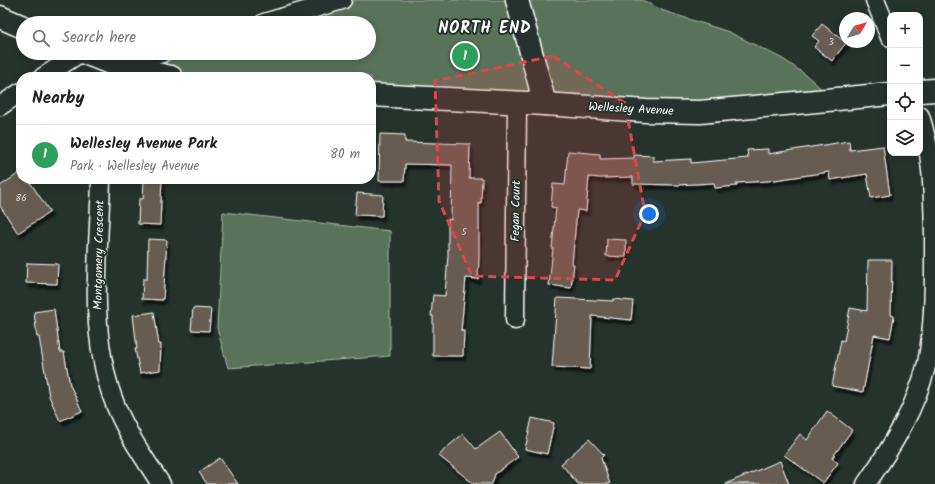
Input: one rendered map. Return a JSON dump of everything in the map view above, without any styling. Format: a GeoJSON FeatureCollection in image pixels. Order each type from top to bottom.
{"type":"FeatureCollection","features":[{"type":"Feature","properties":{"kind":"street"},"geometry":{"type":"LineString","coordinates":[[288,16],[342,0]]}},
{"type":"Feature","properties":{"kind":"street"},"geometry":{"type":"LineString","coordinates":[[517,0],[545,104]]}},
{"type":"Feature","properties":{"kind":"street"},"geometry":{"type":"LineString","coordinates":[[875,0],[887,30]]}},
{"type":"Feature","properties":{"kind":"street"},"geometry":{"type":"LineString","coordinates":[[0,17],[16,24]]}},
{"type":"Feature","properties":{"kind":"street"},"geometry":{"type":"LineString","coordinates":[[52,72],[70,60]]}},
{"type":"Feature","properties":{"kind":"street"},"geometry":{"type":"LineString","coordinates":[[97,60],[117,71],[144,60]]}},
{"type":"Feature","properties":{"kind":"street"},"geometry":{"type":"LineString","coordinates":[[923,91],[935,90]]}},
{"type":"Feature","properties":{"kind":"street","name":"Wellesley Avenue"},"geometry":{"type":"LineString","coordinates":[[376,95],[646,111],[700,112],[887,94]]}},
{"type":"Feature","properties":{"kind":"street"},"geometry":{"type":"LineString","coordinates":[[0,106],[16,95]]}},
{"type":"Feature","properties":{"kind":"street","name":"Fegan Court"},"geometry":{"type":"LineString","coordinates":[[515,320],[517,103]]}},
{"type":"Feature","properties":{"kind":"street"},"geometry":{"type":"LineString","coordinates":[[866,484],[899,433],[915,401],[927,362],[932,330],[934,299],[933,187],[930,156],[921,120]]}},
{"type":"Feature","properties":{"kind":"street","name":"Montgomery Crescent"},"geometry":{"type":"LineString","coordinates":[[101,184],[96,299],[99,338],[105,370],[112,397],[122,418],[138,448],[161,484]]}},
{"type":"Feature","properties":{"kind":"highlighted area"},"geometry":{"type":"Polygon","coordinates":[[[553,56],[625,103],[645,213],[615,280],[472,276],[439,201],[435,81],[553,56]]]}},
{"type":"Feature","properties":{"kind":"green space"},"geometry":{"type":"Polygon","coordinates":[[[342,0],[642,0],[664,11],[729,32],[783,59],[806,75],[834,100],[700,112],[376,95],[376,72],[147,72],[118,66],[138,60],[376,60],[376,16],[288,16],[342,0]]]}},
{"type":"Feature","properties":{"kind":"green space"},"geometry":{"type":"Polygon","coordinates":[[[223,212],[390,231],[390,356],[228,368],[217,328],[223,212]]]}},
{"type":"Feature","properties":{"kind":"building"},"geometry":{"type":"Polygon","coordinates":[[[822,24],[839,37],[839,48],[842,48],[832,61],[814,47],[819,41],[812,36],[822,24]]]}},
{"type":"Feature","properties":{"kind":"building"},"geometry":{"type":"Polygon","coordinates":[[[380,134],[405,135],[405,142],[470,144],[469,178],[482,178],[481,203],[479,202],[478,279],[466,278],[461,331],[464,331],[463,356],[433,356],[433,316],[431,316],[433,295],[445,296],[448,255],[448,219],[451,220],[452,165],[405,164],[404,181],[379,181],[380,134]]]}},
{"type":"Feature","properties":{"kind":"building"},"geometry":{"type":"Polygon","coordinates":[[[849,141],[850,150],[883,146],[890,195],[871,198],[867,174],[830,180],[829,172],[768,181],[737,183],[737,186],[715,188],[714,183],[677,185],[633,184],[633,177],[589,177],[586,211],[577,210],[571,288],[549,285],[556,208],[551,207],[553,184],[565,185],[568,151],[600,154],[600,159],[634,158],[634,155],[653,156],[653,161],[691,159],[691,163],[748,158],[747,150],[768,149],[768,154],[849,141]]]}},
{"type":"Feature","properties":{"kind":"building"},"geometry":{"type":"Polygon","coordinates":[[[16,175],[16,184],[31,184],[50,212],[18,233],[0,206],[0,186],[16,175]]]}},
{"type":"Feature","properties":{"kind":"building"},"geometry":{"type":"Polygon","coordinates":[[[144,184],[162,184],[160,225],[138,224],[139,199],[143,199],[144,184]]]}},
{"type":"Feature","properties":{"kind":"building"},"geometry":{"type":"Polygon","coordinates":[[[357,193],[383,195],[382,216],[355,215],[357,193]]]}},
{"type":"Feature","properties":{"kind":"building"},"geometry":{"type":"Polygon","coordinates":[[[148,239],[167,240],[163,300],[142,299],[143,279],[147,279],[148,239]]]}},
{"type":"Feature","properties":{"kind":"building"},"geometry":{"type":"Polygon","coordinates":[[[607,239],[626,240],[626,257],[606,256],[607,239]]]}},
{"type":"Feature","properties":{"kind":"building"},"geometry":{"type":"Polygon","coordinates":[[[868,260],[892,260],[891,315],[894,316],[890,338],[874,335],[863,392],[832,386],[841,340],[844,341],[850,308],[867,311],[868,260]]]}},
{"type":"Feature","properties":{"kind":"building"},"geometry":{"type":"Polygon","coordinates":[[[27,263],[58,264],[57,284],[26,283],[27,263]]]}},
{"type":"Feature","properties":{"kind":"building"},"geometry":{"type":"Polygon","coordinates":[[[557,298],[613,301],[613,299],[633,301],[631,320],[592,316],[590,369],[552,367],[557,298]]]}},
{"type":"Feature","properties":{"kind":"building"},"geometry":{"type":"Polygon","coordinates":[[[193,308],[211,309],[209,331],[191,330],[193,308]]]}},
{"type":"Feature","properties":{"kind":"building"},"geometry":{"type":"Polygon","coordinates":[[[54,309],[60,352],[64,352],[70,385],[82,411],[60,421],[49,396],[39,337],[37,337],[34,312],[54,309]]]}},
{"type":"Feature","properties":{"kind":"building"},"geometry":{"type":"Polygon","coordinates":[[[154,312],[159,345],[161,344],[160,370],[140,373],[135,349],[137,349],[133,315],[154,312]]]}},
{"type":"Feature","properties":{"kind":"building"},"geometry":{"type":"Polygon","coordinates":[[[827,411],[852,430],[832,458],[838,463],[823,483],[784,455],[800,434],[807,440],[827,411]]]}},
{"type":"Feature","properties":{"kind":"building"},"geometry":{"type":"Polygon","coordinates":[[[532,418],[554,423],[547,454],[525,449],[532,418]]]}},
{"type":"Feature","properties":{"kind":"building"},"geometry":{"type":"Polygon","coordinates":[[[500,432],[518,457],[495,474],[492,484],[474,484],[439,456],[463,434],[476,449],[500,432]]]}},
{"type":"Feature","properties":{"kind":"building"},"geometry":{"type":"Polygon","coordinates":[[[589,439],[604,455],[601,458],[610,484],[578,484],[561,464],[589,439]]]}},
{"type":"Feature","properties":{"kind":"building"},"geometry":{"type":"Polygon","coordinates":[[[220,458],[238,484],[207,484],[199,472],[220,458]]]}},
{"type":"Feature","properties":{"kind":"building"},"geometry":{"type":"Polygon","coordinates":[[[780,461],[789,484],[725,484],[780,461]]]}},
{"type":"Feature","properties":{"kind":"place","name":"Wellesley Avenue Park"},"geometry":{"type":"Point","coordinates":[465,56]}},
{"type":"Feature","properties":{"kind":"district","name":"NORTH END"},"geometry":{"type":"Point","coordinates":[485,28]}}]}
